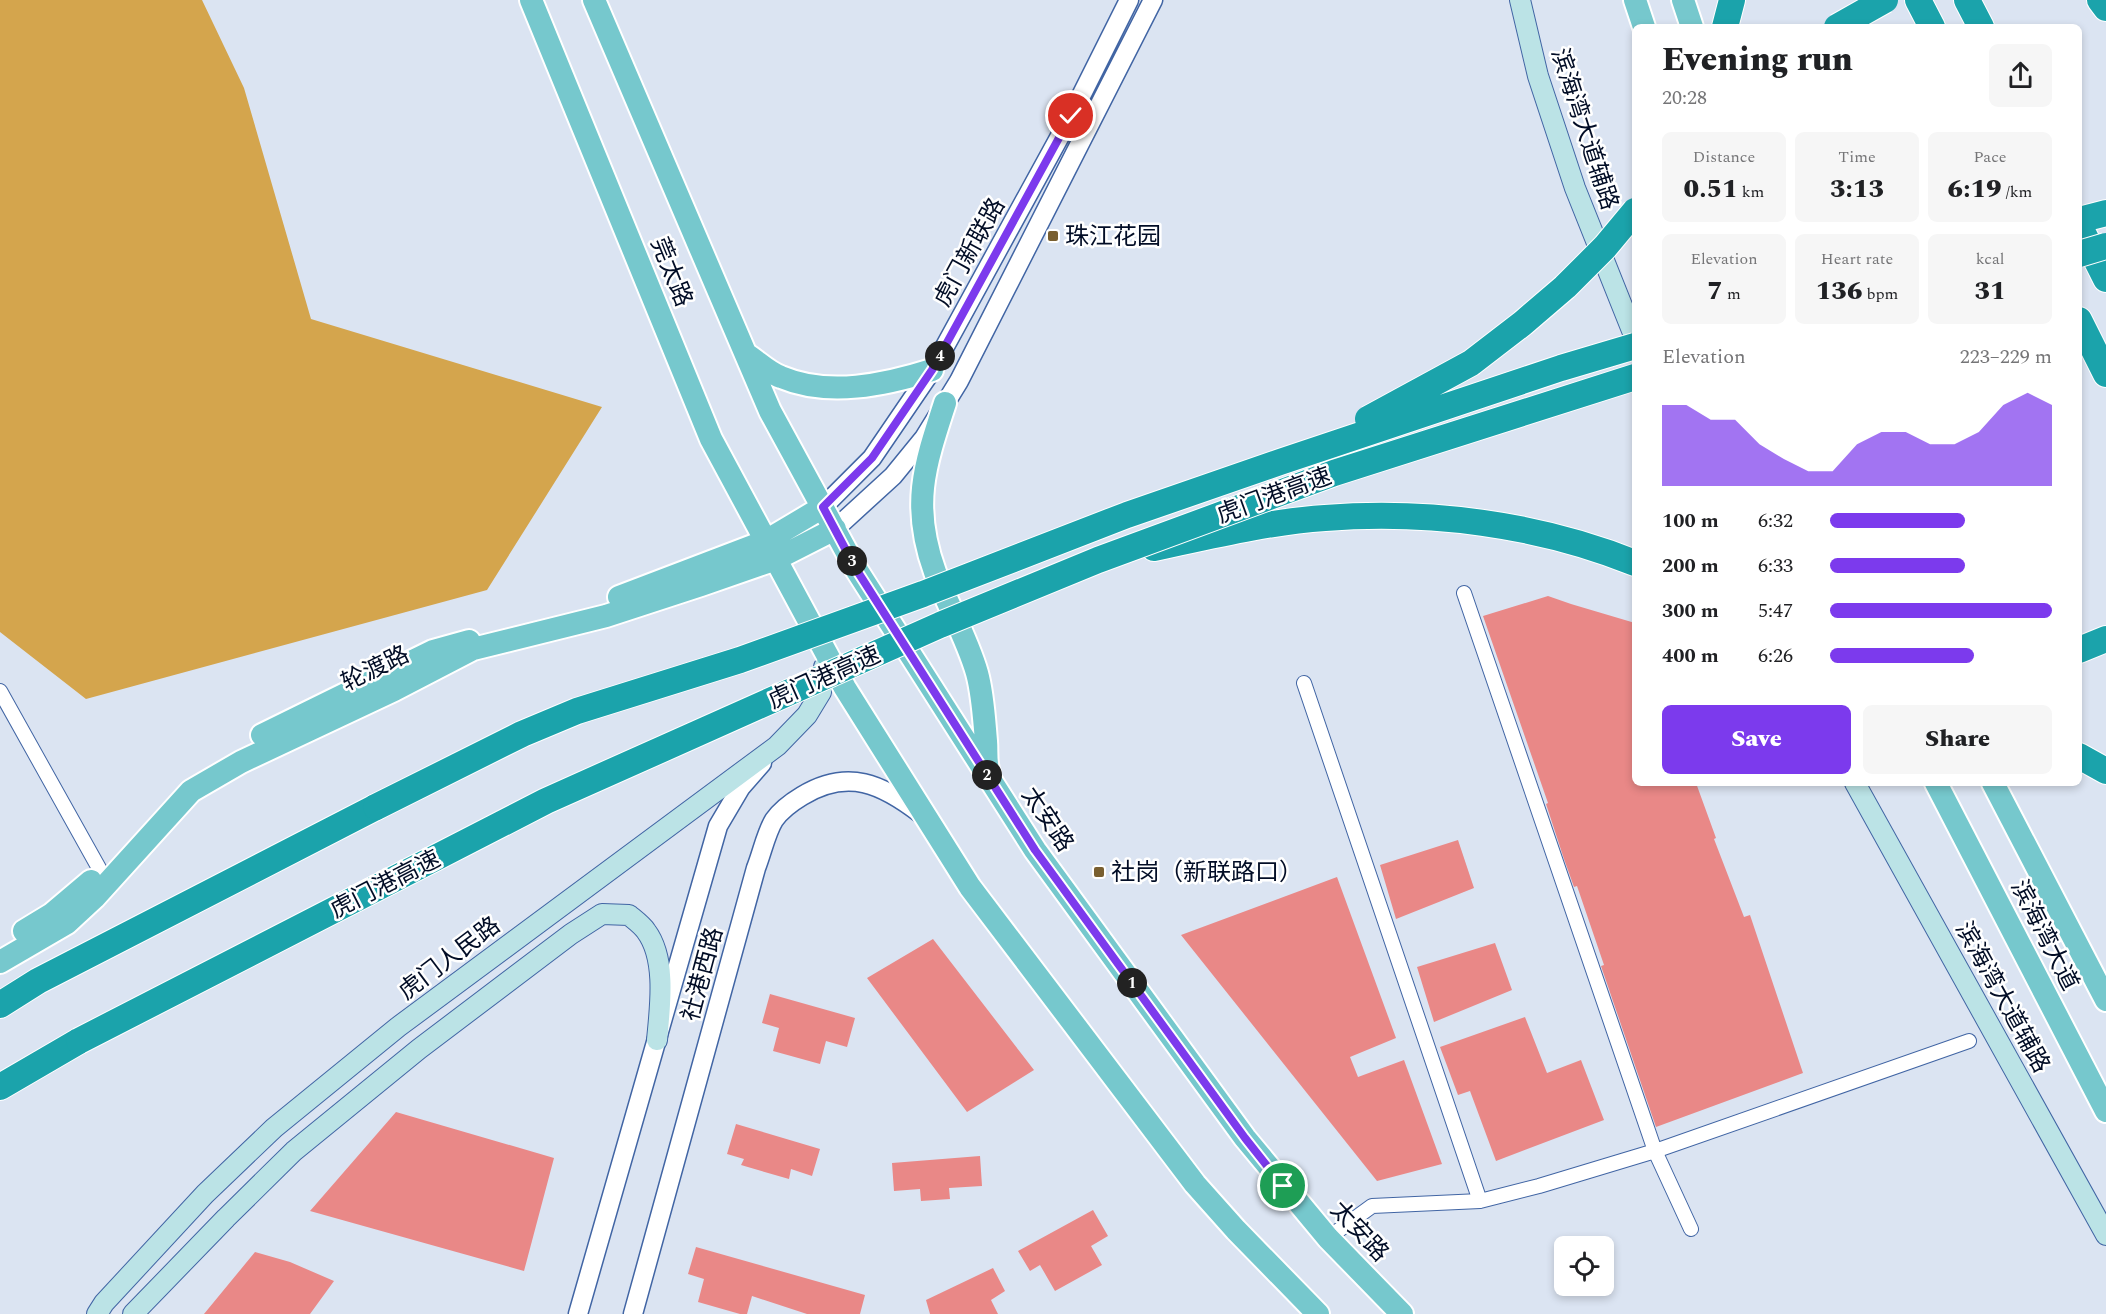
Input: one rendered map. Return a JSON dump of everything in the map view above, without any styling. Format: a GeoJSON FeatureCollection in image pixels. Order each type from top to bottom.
{"type":"FeatureCollection","features":[{"type":"Feature","properties":{"kind":"highway"},"geometry":{"type":"LineString","coordinates":[[1726,24],[1732,0]]}},
{"type":"Feature","properties":{"kind":"highway"},"geometry":{"type":"LineString","coordinates":[[1849,0],[1861,24]]}},
{"type":"Feature","properties":{"kind":"highway"},"geometry":{"type":"LineString","coordinates":[[1842,24],[1885,0]]}},
{"type":"Feature","properties":{"kind":"highway"},"geometry":{"type":"LineString","coordinates":[[1918,0],[1930,24]]}},
{"type":"Feature","properties":{"kind":"highway"},"geometry":{"type":"LineString","coordinates":[[1967,0],[1979,24]]}},
{"type":"Feature","properties":{"kind":"highway"},"geometry":{"type":"LineString","coordinates":[[2100,0],[2106,8]]}},
{"type":"Feature","properties":{"kind":"highway"},"geometry":{"type":"LineString","coordinates":[[2082,222],[2106,213]]}},
{"type":"Feature","properties":{"kind":"highway"},"geometry":{"type":"LineString","coordinates":[[1471,363],[1565,287],[1605,247],[1632,215]]}},
{"type":"Feature","properties":{"kind":"highway"},"geometry":{"type":"LineString","coordinates":[[2082,229],[2106,279]]}},
{"type":"Feature","properties":{"kind":"highway"},"geometry":{"type":"LineString","coordinates":[[1280,462],[1388,409],[1526,331],[1582,290],[1632,241]]}},
{"type":"Feature","properties":{"kind":"highway"},"geometry":{"type":"LineString","coordinates":[[2082,253],[2106,246]]}},
{"type":"Feature","properties":{"kind":"highway"},"geometry":{"type":"LineString","coordinates":[[2082,326],[2106,374]]}},
{"type":"Feature","properties":{"kind":"highway","name":"虎门港高速"},"geometry":{"type":"LineString","coordinates":[[0,1005],[49,975],[376,807],[551,721],[751,656],[923,594],[1127,515],[1280,462],[1561,368],[1632,347]]}},
{"type":"Feature","properties":{"kind":"highway","name":"虎门港高速"},"geometry":{"type":"LineString","coordinates":[[0,1087],[79,1041],[546,801],[940,625],[1098,560],[1334,473],[1632,378]]}},
{"type":"Feature","properties":{"kind":"highway"},"geometry":{"type":"LineString","coordinates":[[1098,560],[1252,527],[1325,518],[1399,516],[1473,522],[1545,535],[1632,562]]}},
{"type":"Feature","properties":{"kind":"highway"},"geometry":{"type":"LineString","coordinates":[[2082,650],[2106,639]]}},
{"type":"Feature","properties":{"kind":"highway"},"geometry":{"type":"LineString","coordinates":[[2082,758],[2106,771]]}},
{"type":"Feature","properties":{"kind":"main road","name":"莞太路"},"geometry":{"type":"LineString","coordinates":[[531,0],[711,439],[771,550]]}},
{"type":"Feature","properties":{"kind":"main road","name":"莞太路"},"geometry":{"type":"LineString","coordinates":[[594,0],[770,411],[823,507]]}},
{"type":"Feature","properties":{"kind":"main road","name":"滨海湾大道辅路"},"geometry":{"type":"LineString","coordinates":[[1520,0],[1538,76],[1575,189],[1632,331]]}},
{"type":"Feature","properties":{"kind":"main road"},"geometry":{"type":"LineString","coordinates":[[1635,0],[1643,24]]}},
{"type":"Feature","properties":{"kind":"main road"},"geometry":{"type":"LineString","coordinates":[[1683,0],[1691,24]]}},
{"type":"Feature","properties":{"kind":"main road"},"geometry":{"type":"LineString","coordinates":[[746,354],[780,377],[821,387],[889,382],[932,370]]}},
{"type":"Feature","properties":{"kind":"main road"},"geometry":{"type":"LineString","coordinates":[[945,403],[930,448],[922,482],[921,519],[935,571],[977,674],[986,743],[986,765],[992,783]]}},
{"type":"Feature","properties":{"kind":"main road","name":"轮渡路"},"geometry":{"type":"LineString","coordinates":[[0,962],[67,923],[94,898],[191,791],[241,762],[394,690],[473,649],[606,616],[771,550],[823,507]]}},
{"type":"Feature","properties":{"kind":"main road","name":"太安路"},"geometry":{"type":"LineString","coordinates":[[823,507],[856,569],[1035,850],[1245,1138],[1328,1238],[1402,1314]]}},
{"type":"Feature","properties":{"kind":"main road","name":"轮渡路"},"geometry":{"type":"LineString","coordinates":[[0,946],[52,914],[84,888],[176,786],[223,754],[433,651],[529,626],[835,529]]}},
{"type":"Feature","properties":{"kind":"main road"},"geometry":{"type":"LineString","coordinates":[[771,550],[845,688],[970,887],[1195,1184],[1236,1230],[1318,1314]]}},
{"type":"Feature","properties":{"kind":"main road","name":"虎门人民路"},"geometry":{"type":"LineString","coordinates":[[97,1314],[205,1194],[274,1128],[398,1028],[777,746],[807,715],[820,692],[826,653]]}},
{"type":"Feature","properties":{"kind":"main road","name":"滨海湾大道辅路"},"geometry":{"type":"LineString","coordinates":[[1857,786],[2106,1235]]}},
{"type":"Feature","properties":{"kind":"main road","name":"滨海湾大道"},"geometry":{"type":"LineString","coordinates":[[1938,786],[2106,1111]]}},
{"type":"Feature","properties":{"kind":"main road","name":"滨海湾大道"},"geometry":{"type":"LineString","coordinates":[[1995,786],[2106,999]]}},
{"type":"Feature","properties":{"kind":"main road"},"geometry":{"type":"LineString","coordinates":[[133,1314],[294,1151],[429,1042],[571,933],[602,914],[629,915],[647,931],[659,961],[661,1001],[657,1040]]}},
{"type":"Feature","properties":{"kind":"street","name":"虎门新联路"},"geometry":{"type":"LineString","coordinates":[[823,507],[872,458],[932,370],[1071,116],[1129,0]]}},
{"type":"Feature","properties":{"kind":"street","name":"虎门新联路"},"geometry":{"type":"LineString","coordinates":[[835,529],[893,476],[924,438],[986,328],[1153,0]]}},
{"type":"Feature","properties":{"kind":"street"},"geometry":{"type":"LineString","coordinates":[[1464,593],[1654,1151],[1691,1229]]}},
{"type":"Feature","properties":{"kind":"street"},"geometry":{"type":"LineString","coordinates":[[1304,683],[1480,1201]]}},
{"type":"Feature","properties":{"kind":"street"},"geometry":{"type":"LineString","coordinates":[[0,691],[100,870]]}},
{"type":"Feature","properties":{"kind":"street","name":"社港西路"},"geometry":{"type":"LineString","coordinates":[[578,1314],[718,826],[741,787],[777,746]]}},
{"type":"Feature","properties":{"kind":"street","name":"社港西路"},"geometry":{"type":"LineString","coordinates":[[633,1314],[756,868],[774,820],[790,803],[816,787],[844,780],[873,784],[902,800],[928,820]]}},
{"type":"Feature","properties":{"kind":"street"},"geometry":{"type":"LineString","coordinates":[[1328,1238],[1372,1206],[1480,1201],[1654,1151],[1969,1041]]}},
{"type":"Feature","properties":{"kind":"shaded area"},"geometry":{"type":"Polygon","coordinates":[[[0,0],[202,0],[244,88],[311,319],[602,407],[487,590],[86,699],[0,632],[0,0]]]}},
{"type":"Feature","properties":{"kind":"building"},"geometry":{"type":"Polygon","coordinates":[[[1548,596],[1632,622],[1632,786],[1697,786],[1716,838],[1714,839],[1744,917],[1750,915],[1803,1073],[1656,1127],[1601,966],[1604,965],[1577,886],[1574,887],[1564,859],[1546,804],[1548,803],[1483,616],[1548,596]]]}},
{"type":"Feature","properties":{"kind":"building"},"geometry":{"type":"Polygon","coordinates":[[[1458,840],[1474,888],[1396,919],[1380,865],[1458,840]]]}},
{"type":"Feature","properties":{"kind":"building"},"geometry":{"type":"Polygon","coordinates":[[[1337,877],[1396,1038],[1350,1057],[1358,1077],[1404,1060],[1442,1164],[1377,1181],[1181,935],[1337,877]]]}},
{"type":"Feature","properties":{"kind":"building"},"geometry":{"type":"Polygon","coordinates":[[[933,939],[1034,1070],[967,1112],[867,978],[933,939]]]}},
{"type":"Feature","properties":{"kind":"building"},"geometry":{"type":"Polygon","coordinates":[[[1495,943],[1512,990],[1434,1022],[1417,967],[1495,943]]]}},
{"type":"Feature","properties":{"kind":"building"},"geometry":{"type":"Polygon","coordinates":[[[770,994],[855,1018],[847,1047],[826,1041],[820,1064],[773,1051],[779,1028],[762,1023],[770,994]]]}},
{"type":"Feature","properties":{"kind":"building"},"geometry":{"type":"Polygon","coordinates":[[[1525,1017],[1547,1073],[1581,1060],[1604,1120],[1496,1161],[1470,1091],[1458,1095],[1440,1047],[1525,1017]]]}},
{"type":"Feature","properties":{"kind":"building"},"geometry":{"type":"Polygon","coordinates":[[[396,1112],[554,1158],[524,1271],[310,1211],[396,1112]]]}},
{"type":"Feature","properties":{"kind":"building"},"geometry":{"type":"Polygon","coordinates":[[[736,1124],[820,1149],[812,1176],[791,1169],[789,1179],[741,1165],[744,1159],[727,1154],[736,1124]]]}},
{"type":"Feature","properties":{"kind":"building"},"geometry":{"type":"Polygon","coordinates":[[[980,1156],[982,1186],[949,1188],[950,1199],[921,1201],[920,1189],[894,1191],[892,1163],[980,1156]]]}},
{"type":"Feature","properties":{"kind":"building"},"geometry":{"type":"Polygon","coordinates":[[[1093,1210],[1108,1236],[1091,1246],[1102,1265],[1055,1291],[1040,1265],[1030,1271],[1018,1251],[1093,1210]]]}},
{"type":"Feature","properties":{"kind":"building"},"geometry":{"type":"Polygon","coordinates":[[[696,1247],[865,1295],[860,1314],[807,1314],[752,1296],[747,1314],[698,1302],[704,1279],[688,1274],[696,1247]]]}},
{"type":"Feature","properties":{"kind":"building"},"geometry":{"type":"Polygon","coordinates":[[[255,1252],[290,1262],[334,1281],[310,1314],[204,1314],[255,1252]]]}},
{"type":"Feature","properties":{"kind":"building"},"geometry":{"type":"Polygon","coordinates":[[[993,1268],[1005,1291],[991,1300],[998,1314],[930,1314],[926,1300],[993,1268]]]}},
{"type":"Feature","properties":{"kind":"place","name":"珠江花园"},"geometry":{"type":"Point","coordinates":[1053,236]}},
{"type":"Feature","properties":{"kind":"place","name":"社岗（新联路口）"},"geometry":{"type":"Point","coordinates":[1099,872]}},
{"type":"Feature","properties":{"kind":"route"},"geometry":{"type":"LineString","coordinates":[[1071,116],[932,370],[872,458],[823,507],[856,569],[1035,850],[1245,1138],[1283,1186]]}}]}
